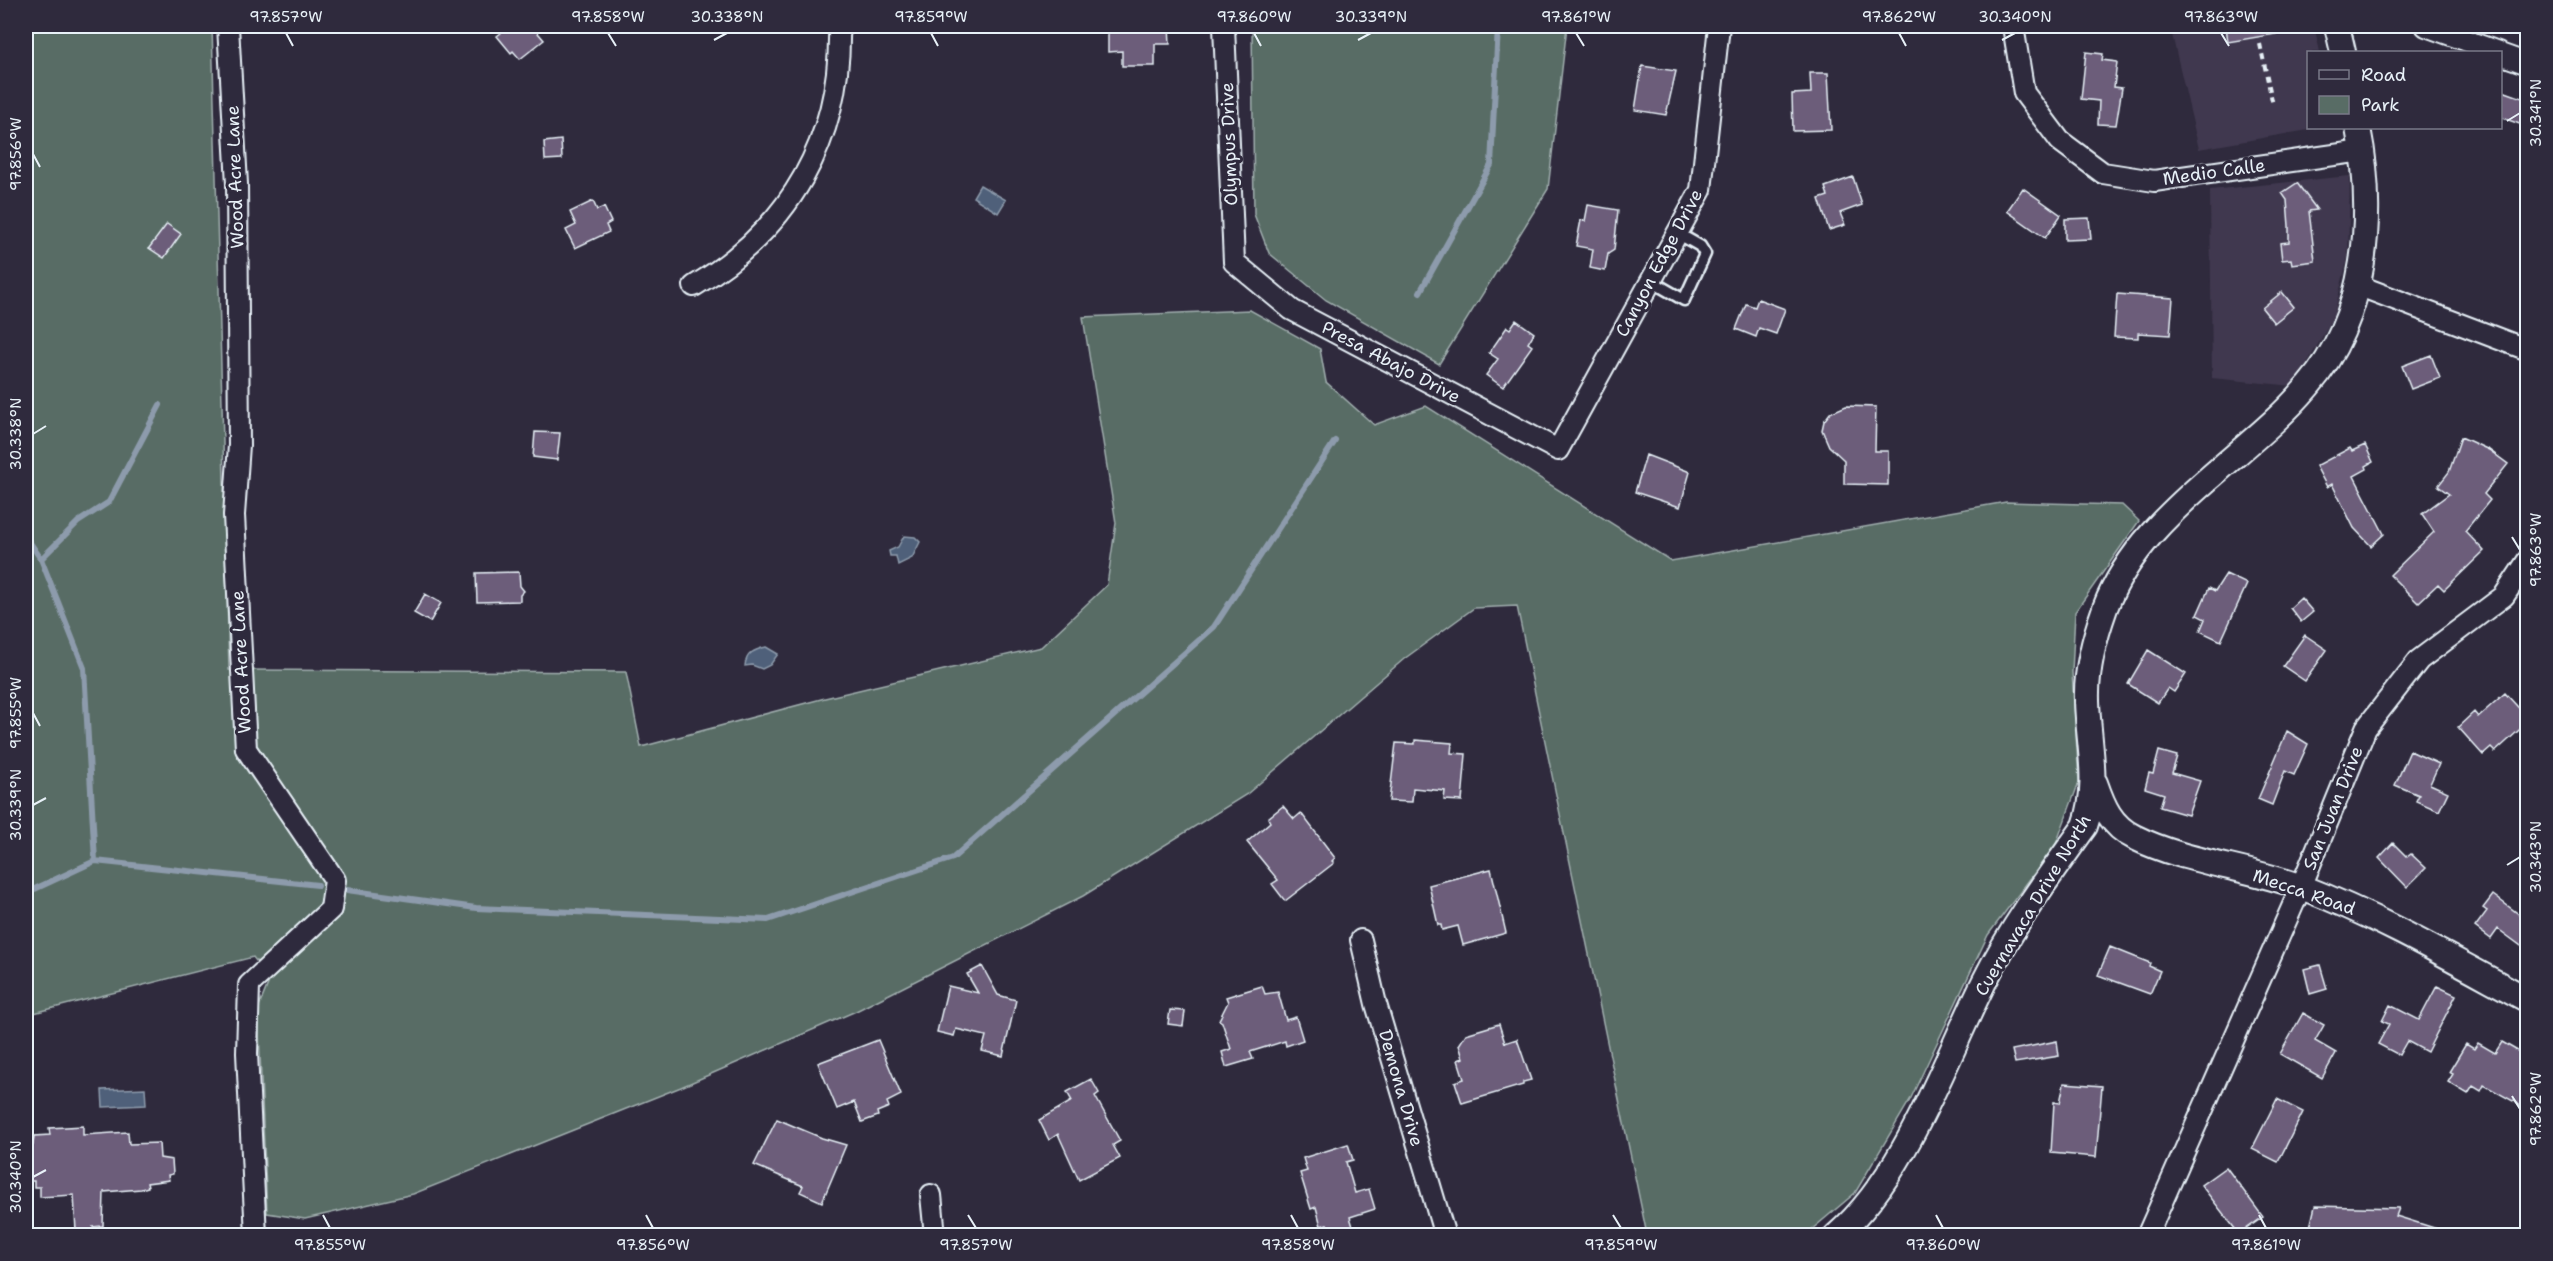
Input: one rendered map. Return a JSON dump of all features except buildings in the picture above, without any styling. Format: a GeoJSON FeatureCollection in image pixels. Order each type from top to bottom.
{"type":"FeatureCollection","features":[{"type":"Feature","properties":{"kind":"street","name":"Wood Acre Lane"},"geometry":{"type":"LineString","coordinates":[[228,26],[238,196],[239,445],[234,515],[246,749],[335,880],[331,909],[249,985],[247,1053],[256,1236]]}},
{"type":"Feature","properties":{"kind":"street"},"geometry":{"type":"LineString","coordinates":[[694,286],[721,270],[747,248],[783,209],[801,183],[827,125],[836,83],[839,26]]}},
{"type":"Feature","properties":{"kind":"street","name":"Olympus Drive"},"geometry":{"type":"LineString","coordinates":[[1224,26],[1234,262]]}},
{"type":"Feature","properties":{"kind":"street","name":"Canyon Edge Drive"},"geometry":{"type":"LineString","coordinates":[[1558,450],[1701,190],[1719,26]]}},
{"type":"Feature","properties":{"kind":"street","name":"Medio Calle"},"geometry":{"type":"LineString","coordinates":[[2013,26],[2024,93],[2060,141],[2103,173],[2154,181],[2360,139]]}},
{"type":"Feature","properties":{"kind":"street"},"geometry":{"type":"LineString","coordinates":[[2337,26],[2343,51]]}},
{"type":"Feature","properties":{"kind":"street"},"geometry":{"type":"LineString","coordinates":[[2426,26],[2494,51]]}},
{"type":"Feature","properties":{"kind":"street"},"geometry":{"type":"LineString","coordinates":[[2502,54],[2528,64]]}},
{"type":"Feature","properties":{"kind":"street","name":"Cuernavaca Drive North"},"geometry":{"type":"LineString","coordinates":[[1836,1236],[1851,1222],[1879,1188],[1906,1143],[2001,952],[2085,826],[2092,806],[2094,781],[2087,699],[2092,654],[2106,607],[2124,570],[2151,533],[2178,506],[2276,420],[2310,384],[2333,349],[2348,316],[2356,285],[2366,212],[2360,139]]}},
{"type":"Feature","properties":{"kind":"street","name":"Presa Abajo Drive"},"geometry":{"type":"LineString","coordinates":[[1234,262],[1292,310],[1558,450]]}},
{"type":"Feature","properties":{"kind":"street"},"geometry":{"type":"LineString","coordinates":[[2356,285],[2528,350]]}},
{"type":"Feature","properties":{"kind":"street","name":"San Juan Drive"},"geometry":{"type":"LineString","coordinates":[[2147,1236],[2301,887],[2366,728],[2419,660],[2504,596],[2528,560]]}},
{"type":"Feature","properties":{"kind":"street","name":"Mecca Road"},"geometry":{"type":"LineString","coordinates":[[2094,781],[2110,819],[2132,836],[2158,846],[2301,887],[2398,929],[2528,1000]]}},
{"type":"Feature","properties":{"kind":"street","name":"Demona Drive"},"geometry":{"type":"LineString","coordinates":[[1361,939],[1376,1004],[1445,1236]]}},
{"type":"Feature","properties":{"kind":"street"},"geometry":{"type":"LineString","coordinates":[[931,1195],[935,1236]]}},
{"type":"Feature","properties":{"kind":"lane"},"geometry":{"type":"LineString","coordinates":[[1651,281],[1684,300],[1705,254],[1700,246],[1677,233]]}},
{"type":"Feature","properties":{"kind":"path"},"geometry":{"type":"LineString","coordinates":[[2260,44],[2274,105]]}},
{"type":"Feature","properties":{"kind":"shaded area"},"geometry":{"type":"Polygon","coordinates":[[[2170,26],[2314,26],[2320,51],[2307,51],[2307,129],[2314,129],[2199,149],[2170,26]]]}},
{"type":"Feature","properties":{"kind":"shaded area"},"geometry":{"type":"Polygon","coordinates":[[[2350,176],[2348,257],[2333,318],[2294,386],[2212,378],[2210,190],[2350,176]]]}},
{"type":"Feature","properties":{"kind":"green space"},"geometry":{"type":"Polygon","coordinates":[[[26,26],[212,26],[229,670],[626,672],[641,747],[825,698],[1041,647],[1107,585],[1116,523],[1083,317],[1250,310],[1320,349],[1326,382],[1374,425],[1426,406],[1671,561],[2006,502],[2122,505],[2139,521],[2075,612],[2072,672],[2079,782],[2056,844],[1988,935],[1910,1100],[1855,1193],[1805,1235],[1647,1235],[1517,606],[1474,608],[1404,659],[1247,794],[1083,896],[856,1011],[681,1087],[413,1194],[305,1219],[267,1213],[258,1009],[270,979],[253,957],[26,1015],[26,26]]]}},
{"type":"Feature","properties":{"kind":"green space"},"geometry":{"type":"Polygon","coordinates":[[[1252,26],[1567,26],[1548,189],[1439,364],[1326,300],[1269,253],[1254,214],[1252,26]]]}},
{"type":"Feature","properties":{"kind":"water"},"geometry":{"type":"Polygon","coordinates":[[[980,185],[1006,200],[998,213],[973,197],[980,185]]]}},
{"type":"Feature","properties":{"kind":"water"},"geometry":{"type":"Polygon","coordinates":[[[904,536],[915,537],[920,542],[912,558],[898,565],[896,556],[890,556],[889,551],[898,547],[904,536]]]}},
{"type":"Feature","properties":{"kind":"water"},"geometry":{"type":"Polygon","coordinates":[[[766,647],[778,654],[770,665],[762,669],[752,665],[745,666],[751,653],[766,647]]]}},
{"type":"Feature","properties":{"kind":"water"},"geometry":{"type":"Polygon","coordinates":[[[145,1088],[146,1105],[103,1107],[102,1090],[145,1088]]]}},
{"type":"Feature","properties":{"kind":"waterway"},"geometry":{"type":"LineString","coordinates":[[1420,292],[1491,165],[1498,26]]}},
{"type":"Feature","properties":{"kind":"waterway"},"geometry":{"type":"LineString","coordinates":[[41,559],[78,522],[109,502],[160,405]]}},
{"type":"Feature","properties":{"kind":"waterway"},"geometry":{"type":"LineString","coordinates":[[347,890],[476,908],[768,920],[953,858],[1214,627],[1335,441]]}},
{"type":"Feature","properties":{"kind":"waterway"},"geometry":{"type":"LineString","coordinates":[[26,537],[41,559],[84,668],[95,861]]}},
{"type":"Feature","properties":{"kind":"waterway"},"geometry":{"type":"LineString","coordinates":[[26,893],[95,861],[318,885]]}}]}
